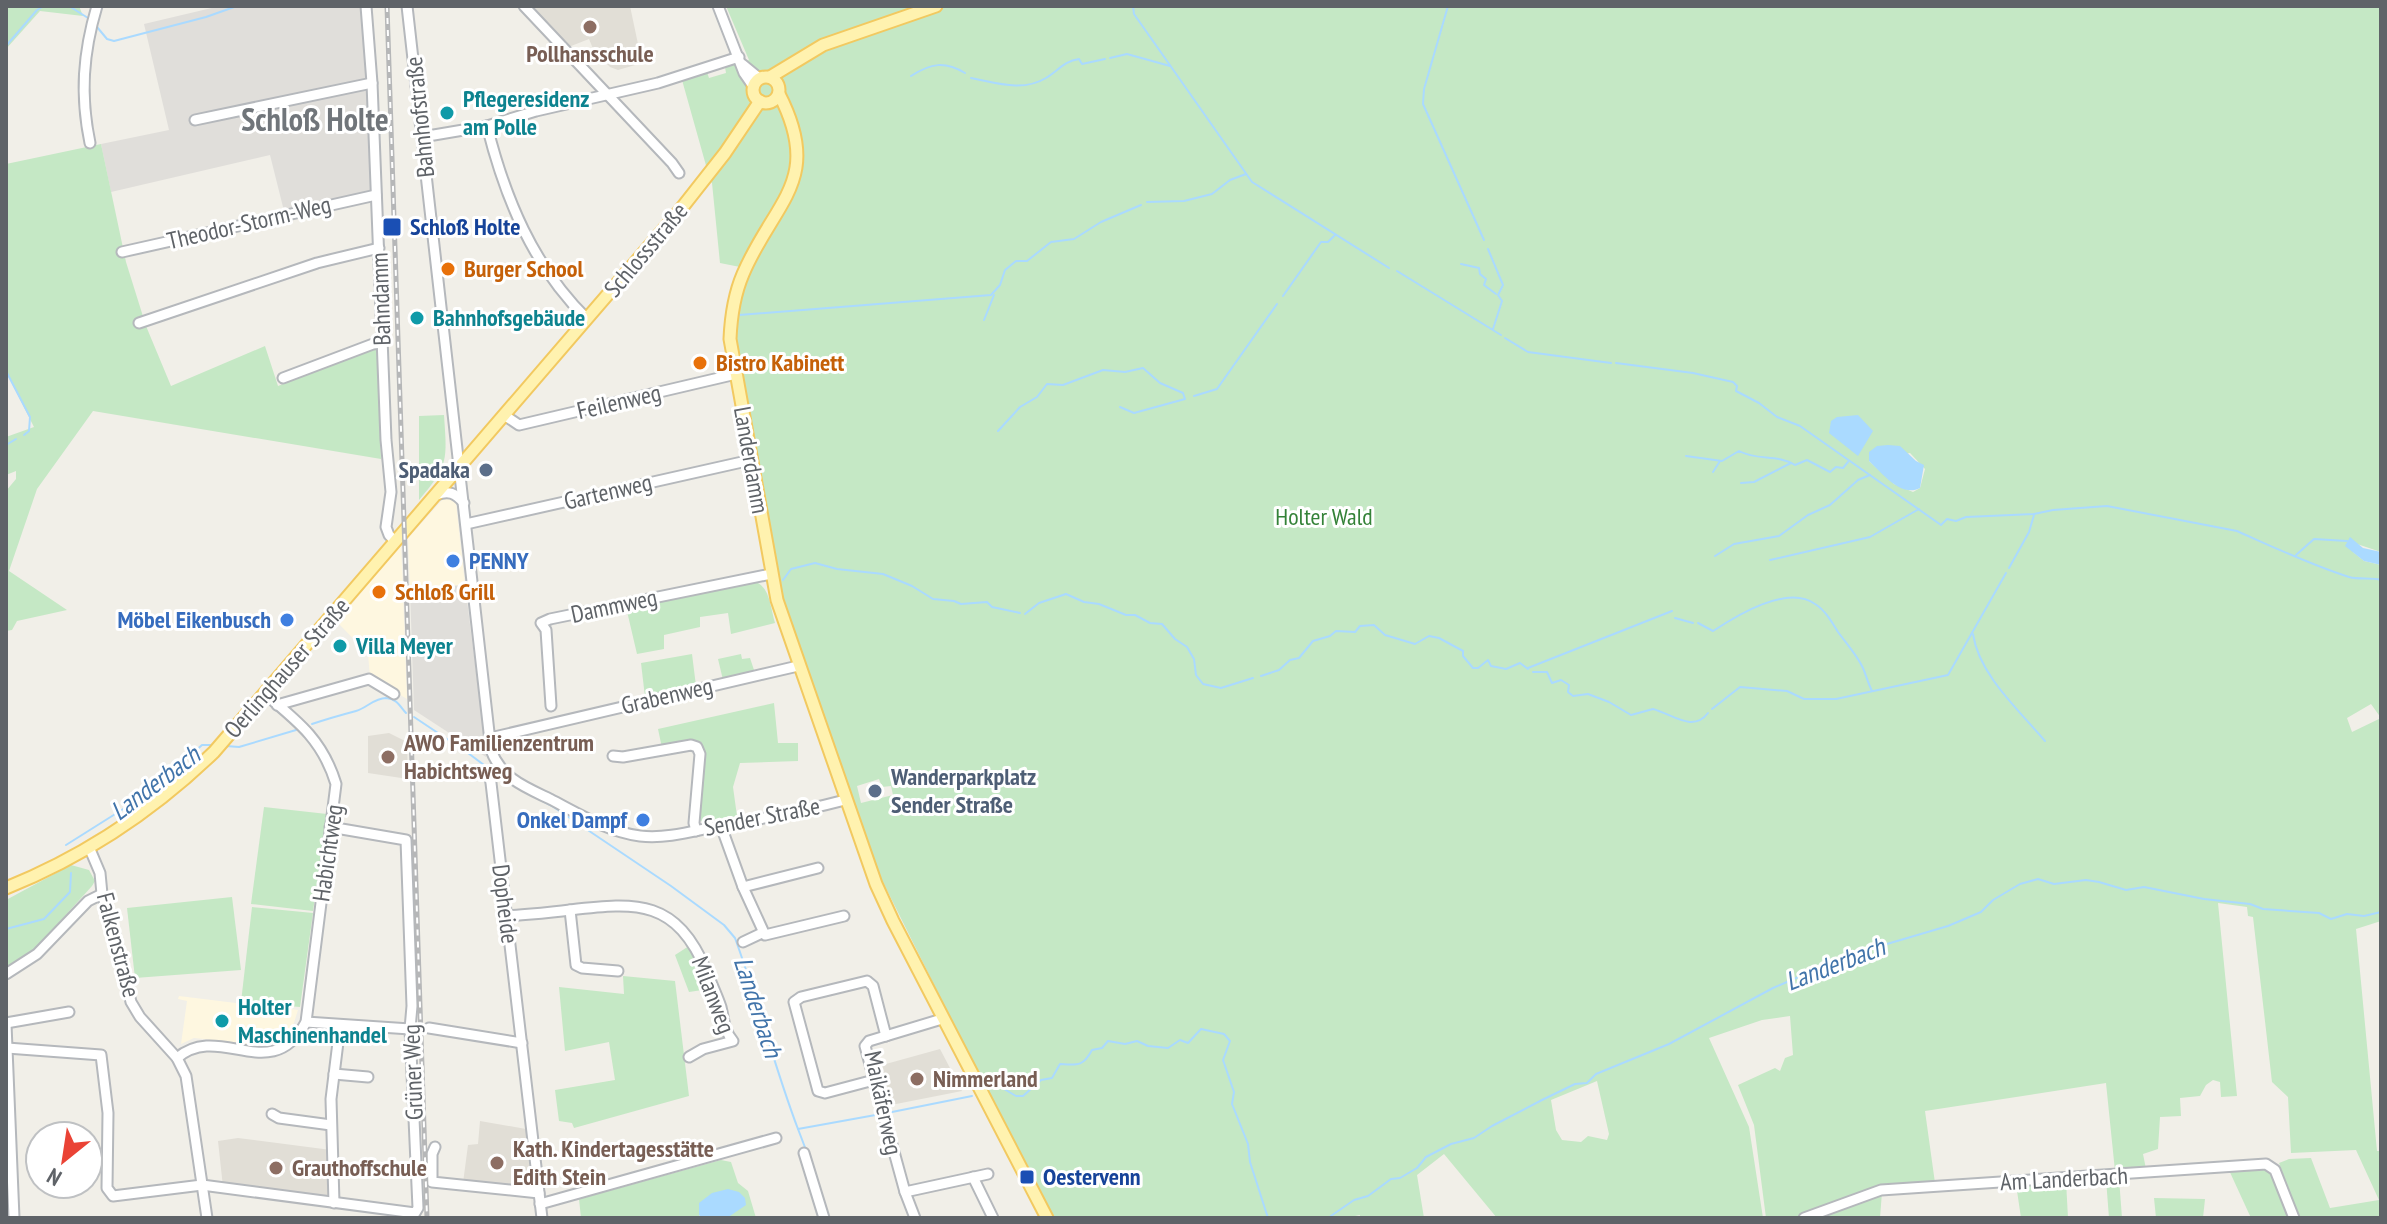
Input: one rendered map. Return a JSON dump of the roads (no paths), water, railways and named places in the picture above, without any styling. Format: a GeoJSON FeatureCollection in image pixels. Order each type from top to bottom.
{"type":"FeatureCollection","features":[{"type":"Feature","properties":{"kind":"main road","name":"Schlossstraße"},"geometry":{"type":"LineString","coordinates":[[459,466],[702,184],[733,138],[740,120],[793,63],[823,45],[936,6]]}},
{"type":"Feature","properties":{"kind":"main road","name":"Landerdamm"},"geometry":{"type":"LineString","coordinates":[[766,90],[792,125],[798,154],[794,180],[756,247],[736,293],[730,339],[771,574],[798,666],[845,800]]}},
{"type":"Feature","properties":{"kind":"main road","name":"Oerlinghauser Straße"},"geometry":{"type":"LineString","coordinates":[[6,888],[89,847],[148,809],[214,752],[459,466]]}},
{"type":"Feature","properties":{"kind":"main road","name":"Sender Straße"},"geometry":{"type":"LineString","coordinates":[[845,800],[887,909],[1047,1218]]}},
{"type":"Feature","properties":{"kind":"street"},"geometry":{"type":"LineString","coordinates":[[90,143],[83,112],[83,71],[97,6]]}},
{"type":"Feature","properties":{"kind":"street","name":"Bahndamm"},"geometry":{"type":"LineString","coordinates":[[366,6],[391,492],[386,527],[395,541]]}},
{"type":"Feature","properties":{"kind":"street","name":"Bahnhofstraße"},"geometry":{"type":"LineString","coordinates":[[407,6],[459,466]]}},
{"type":"Feature","properties":{"kind":"street"},"geometry":{"type":"LineString","coordinates":[[524,6],[679,173]]}},
{"type":"Feature","properties":{"kind":"street"},"geometry":{"type":"LineString","coordinates":[[718,6],[740,60],[766,90]]}},
{"type":"Feature","properties":{"kind":"street"},"geometry":{"type":"LineString","coordinates":[[422,137],[487,126],[740,60]]}},
{"type":"Feature","properties":{"kind":"street"},"geometry":{"type":"LineString","coordinates":[[195,120],[372,83]]}},
{"type":"Feature","properties":{"kind":"street"},"geometry":{"type":"LineString","coordinates":[[487,126],[507,196],[539,260],[587,319]]}},
{"type":"Feature","properties":{"kind":"street","name":"Theodor-Storm-Weg"},"geometry":{"type":"LineString","coordinates":[[122,252],[376,195]]}},
{"type":"Feature","properties":{"kind":"street"},"geometry":{"type":"LineString","coordinates":[[139,323],[317,263],[379,248]]}},
{"type":"Feature","properties":{"kind":"street"},"geometry":{"type":"LineString","coordinates":[[283,378],[382,343]]}},
{"type":"Feature","properties":{"kind":"street","name":"Feilenweg"},"geometry":{"type":"LineString","coordinates":[[504,415],[519,425],[736,374]]}},
{"type":"Feature","properties":{"kind":"street","name":"Gartenweg"},"geometry":{"type":"LineString","coordinates":[[466,524],[751,460]]}},
{"type":"Feature","properties":{"kind":"street"},"geometry":{"type":"LineString","coordinates":[[459,466],[491,750],[499,768]]}},
{"type":"Feature","properties":{"kind":"street"},"geometry":{"type":"LineString","coordinates":[[433,497],[449,492],[464,503]]}},
{"type":"Feature","properties":{"kind":"street","name":"Dammweg"},"geometry":{"type":"LineString","coordinates":[[551,706],[546,630],[541,623],[771,574]]}},
{"type":"Feature","properties":{"kind":"street","name":"Grabenweg"},"geometry":{"type":"LineString","coordinates":[[490,738],[798,666]]}},
{"type":"Feature","properties":{"kind":"street"},"geometry":{"type":"LineString","coordinates":[[277,705],[369,679],[394,694]]}},
{"type":"Feature","properties":{"kind":"street","name":"Habichtweg"},"geometry":{"type":"LineString","coordinates":[[265,694],[309,734],[329,761],[336,793],[306,1022]]}},
{"type":"Feature","properties":{"kind":"street"},"geometry":{"type":"LineString","coordinates":[[613,756],[691,745],[697,747],[700,754],[694,823],[696,831]]}},
{"type":"Feature","properties":{"kind":"street","name":"Sender Straße"},"geometry":{"type":"LineString","coordinates":[[499,768],[517,783],[613,830],[639,836],[659,837],[696,831],[845,800]]}},
{"type":"Feature","properties":{"kind":"street","name":"Dopheide"},"geometry":{"type":"LineString","coordinates":[[499,768],[490,778],[542,1218]]}},
{"type":"Feature","properties":{"kind":"street"},"geometry":{"type":"LineString","coordinates":[[721,826],[762,933]]}},
{"type":"Feature","properties":{"kind":"street","name":"Grüner Weg"},"geometry":{"type":"LineString","coordinates":[[7,1048],[101,1055],[108,1113],[109,1195],[202,1185],[417,1211],[406,840],[330,827]]}},
{"type":"Feature","properties":{"kind":"street","name":"Falkenstraße"},"geometry":{"type":"LineString","coordinates":[[89,847],[100,873],[102,894],[131,1002],[140,1017],[177,1058],[186,1076],[207,1218]]}},
{"type":"Feature","properties":{"kind":"street"},"geometry":{"type":"LineString","coordinates":[[743,887],[818,868]]}},
{"type":"Feature","properties":{"kind":"street"},"geometry":{"type":"LineString","coordinates":[[6,974],[37,954],[88,901],[102,894]]}},
{"type":"Feature","properties":{"kind":"street","name":"Milanweg"},"geometry":{"type":"LineString","coordinates":[[508,916],[612,905],[642,907],[665,916],[690,939],[703,962],[721,1006],[726,1031],[733,1041],[703,1049],[689,1057]]}},
{"type":"Feature","properties":{"kind":"street"},"geometry":{"type":"LineString","coordinates":[[570,910],[576,965],[618,971]]}},
{"type":"Feature","properties":{"kind":"street"},"geometry":{"type":"LineString","coordinates":[[743,942],[762,933],[768,935],[844,916]]}},
{"type":"Feature","properties":{"kind":"street"},"geometry":{"type":"LineString","coordinates":[[874,1080],[825,1093],[818,1091],[794,1002],[801,997],[867,981],[873,986],[886,1036]]}},
{"type":"Feature","properties":{"kind":"street"},"geometry":{"type":"LineString","coordinates":[[14,1218],[6,1024],[69,1012]]}},
{"type":"Feature","properties":{"kind":"street","name":"Maikäferweg"},"geometry":{"type":"LineString","coordinates":[[915,1218],[865,1046],[869,1041],[942,1019]]}},
{"type":"Feature","properties":{"kind":"street"},"geometry":{"type":"LineString","coordinates":[[177,1058],[196,1046],[266,1053],[284,1049],[297,1039],[306,1022],[410,1029]]}},
{"type":"Feature","properties":{"kind":"street"},"geometry":{"type":"LineString","coordinates":[[334,1203],[331,1125],[340,1026]]}},
{"type":"Feature","properties":{"kind":"street"},"geometry":{"type":"LineString","coordinates":[[429,1028],[522,1043]]}},
{"type":"Feature","properties":{"kind":"street"},"geometry":{"type":"LineString","coordinates":[[334,1074],[368,1077]]}},
{"type":"Feature","properties":{"kind":"street"},"geometry":{"type":"LineString","coordinates":[[272,1114],[279,1118],[331,1125]]}},
{"type":"Feature","properties":{"kind":"street"},"geometry":{"type":"LineString","coordinates":[[435,1147],[432,1182],[540,1199],[776,1138]]}},
{"type":"Feature","properties":{"kind":"street"},"geometry":{"type":"LineString","coordinates":[[804,1153],[824,1218]]}},
{"type":"Feature","properties":{"kind":"street","name":"Am Landerbach"},"geometry":{"type":"LineString","coordinates":[[1804,1218],[1881,1190],[2266,1164],[2275,1170],[2294,1218]]}},
{"type":"Feature","properties":{"kind":"street"},"geometry":{"type":"LineString","coordinates":[[905,1192],[988,1174]]}},
{"type":"Feature","properties":{"kind":"street"},"geometry":{"type":"LineString","coordinates":[[973,1177],[993,1218]]}},
{"type":"Feature","properties":{"kind":"water"},"geometry":{"type":"Polygon","coordinates":[[[1858,415],[1873,431],[1858,456],[1829,433],[1831,421],[1837,417],[1858,415]]]}},
{"type":"Feature","properties":{"kind":"water"},"geometry":{"type":"Polygon","coordinates":[[[1877,446],[1900,446],[1924,465],[1920,488],[1906,490],[1899,487],[1869,461],[1869,452],[1877,446]]]}},
{"type":"Feature","properties":{"kind":"water"},"geometry":{"type":"Polygon","coordinates":[[[2350,537],[2363,548],[2381,552],[2381,565],[2364,561],[2345,546],[2350,537]]]}},
{"type":"Feature","properties":{"kind":"water"},"geometry":{"type":"Polygon","coordinates":[[[728,1189],[739,1192],[745,1198],[746,1205],[727,1218],[702,1218],[699,1215],[699,1203],[712,1193],[728,1189]]]}},
{"type":"Feature","properties":{"kind":"waterway"},"geometry":{"type":"LineString","coordinates":[[6,46],[44,6]]}},
{"type":"Feature","properties":{"kind":"waterway"},"geometry":{"type":"LineString","coordinates":[[69,6],[88,18]]}},
{"type":"Feature","properties":{"kind":"waterway"},"geometry":{"type":"LineString","coordinates":[[97,27],[107,39],[114,41],[237,6]]}},
{"type":"Feature","properties":{"kind":"waterway"},"geometry":{"type":"LineString","coordinates":[[1133,6],[1134,14],[1252,182],[1389,268]]}},
{"type":"Feature","properties":{"kind":"waterway"},"geometry":{"type":"LineString","coordinates":[[1448,6],[1424,89],[1423,104],[1484,240]]}},
{"type":"Feature","properties":{"kind":"waterway"},"geometry":{"type":"LineString","coordinates":[[1110,58],[1127,54],[1170,66]]}},
{"type":"Feature","properties":{"kind":"waterway"},"geometry":{"type":"LineString","coordinates":[[971,78],[1028,85],[1046,78],[1074,60],[1079,59],[1082,64],[1105,59]]}},
{"type":"Feature","properties":{"kind":"waterway"},"geometry":{"type":"LineString","coordinates":[[911,76],[938,65],[965,73]]}},
{"type":"Feature","properties":{"kind":"waterway"},"geometry":{"type":"LineString","coordinates":[[1147,202],[1184,201],[1212,194],[1230,180],[1246,174]]}},
{"type":"Feature","properties":{"kind":"waterway"},"geometry":{"type":"LineString","coordinates":[[739,315],[991,295],[1000,285],[1005,270],[1016,261],[1027,261],[1051,242],[1074,239],[1101,222],[1141,205]]}},
{"type":"Feature","properties":{"kind":"waterway"},"geometry":{"type":"LineString","coordinates":[[1283,296],[1321,242],[1328,242],[1335,235]]}},
{"type":"Feature","properties":{"kind":"waterway"},"geometry":{"type":"LineString","coordinates":[[1488,249],[1503,285],[1498,295],[1502,301],[1493,329]]}},
{"type":"Feature","properties":{"kind":"waterway"},"geometry":{"type":"LineString","coordinates":[[1461,264],[1479,268],[1486,279],[1484,285],[1496,294]]}},
{"type":"Feature","properties":{"kind":"waterway"},"geometry":{"type":"LineString","coordinates":[[1397,271],[1501,335]]}},
{"type":"Feature","properties":{"kind":"waterway"},"geometry":{"type":"LineString","coordinates":[[984,320],[994,295]]}},
{"type":"Feature","properties":{"kind":"waterway"},"geometry":{"type":"LineString","coordinates":[[1194,396],[1217,389],[1277,304]]}},
{"type":"Feature","properties":{"kind":"waterway"},"geometry":{"type":"LineString","coordinates":[[1505,338],[1528,352],[1611,363]]}},
{"type":"Feature","properties":{"kind":"waterway"},"geometry":{"type":"LineString","coordinates":[[1616,363],[1693,373],[1733,382],[1737,386],[1736,391],[1777,417],[1800,426],[1941,525],[1947,519],[1956,521],[1966,517],[2107,506],[2237,531],[2335,572],[2353,578],[2381,580]]}},
{"type":"Feature","properties":{"kind":"waterway"},"geometry":{"type":"LineString","coordinates":[[998,431],[1020,407],[1037,397],[1047,384],[1063,385],[1103,370],[1125,372],[1143,368],[1160,383],[1183,393],[1185,399],[1134,413],[1120,407]]}},
{"type":"Feature","properties":{"kind":"waterway"},"geometry":{"type":"LineString","coordinates":[[6,371],[30,417],[29,431],[24,435]]}},
{"type":"Feature","properties":{"kind":"waterway"},"geometry":{"type":"LineString","coordinates":[[6,445],[16,439]]}},
{"type":"Feature","properties":{"kind":"waterway"},"geometry":{"type":"LineString","coordinates":[[1686,456],[1722,461],[1739,451],[1795,465],[1807,460],[1830,472],[1836,467],[1843,468],[1848,462]]}},
{"type":"Feature","properties":{"kind":"waterway"},"geometry":{"type":"LineString","coordinates":[[1713,472],[1720,461]]}},
{"type":"Feature","properties":{"kind":"waterway"},"geometry":{"type":"LineString","coordinates":[[1741,483],[1754,482],[1791,463]]}},
{"type":"Feature","properties":{"kind":"waterway"},"geometry":{"type":"LineString","coordinates":[[1715,556],[1734,544],[1779,536],[1808,515],[1830,505],[1858,480],[1870,475]]}},
{"type":"Feature","properties":{"kind":"waterway"},"geometry":{"type":"LineString","coordinates":[[1770,560],[1870,537],[1919,509]]}},
{"type":"Feature","properties":{"kind":"waterway"},"geometry":{"type":"LineString","coordinates":[[2009,568],[2029,532],[2034,515]]}},
{"type":"Feature","properties":{"kind":"waterway"},"geometry":{"type":"LineString","coordinates":[[2296,555],[2314,539],[2347,541]]}},
{"type":"Feature","properties":{"kind":"waterway"},"geometry":{"type":"LineString","coordinates":[[783,580],[791,569],[815,563],[837,569],[883,574],[933,599],[961,604],[987,602],[992,607],[1020,613]]}},
{"type":"Feature","properties":{"kind":"waterway"},"geometry":{"type":"LineString","coordinates":[[1712,709],[1740,687],[1787,691],[1804,699],[1836,699],[1948,675],[2006,573]]}},
{"type":"Feature","properties":{"kind":"waterway"},"geometry":{"type":"LineString","coordinates":[[1025,614],[1039,603],[1066,594],[1126,615],[1135,615],[1150,623],[1162,624],[1187,647],[1194,659],[1196,675],[1203,684],[1221,688],[1253,678]]}},
{"type":"Feature","properties":{"kind":"waterway"},"geometry":{"type":"LineString","coordinates":[[1698,623],[1713,631],[1762,604],[1790,598],[1804,599],[1828,616],[1861,663],[1872,691]]}},
{"type":"Feature","properties":{"kind":"waterway"},"geometry":{"type":"LineString","coordinates":[[1528,668],[1672,611]]}},
{"type":"Feature","properties":{"kind":"waterway"},"geometry":{"type":"LineString","coordinates":[[1675,618],[1693,623]]}},
{"type":"Feature","properties":{"kind":"waterway"},"geometry":{"type":"LineString","coordinates":[[1261,676],[1299,658],[1313,641],[1336,631],[1355,632],[1360,626],[1374,625],[1385,635],[1415,644],[1429,636],[1439,638],[1463,651],[1463,656],[1473,668],[1488,660],[1491,666],[1506,669],[1520,663],[1528,669]]}},
{"type":"Feature","properties":{"kind":"waterway"},"geometry":{"type":"LineString","coordinates":[[1973,634],[1983,664],[1992,678],[2045,741]]}},
{"type":"Feature","properties":{"kind":"waterway"},"geometry":{"type":"LineString","coordinates":[[1533,672],[1547,672],[1552,683],[1561,680],[1569,685],[1568,692],[1573,696],[1588,694],[1631,715],[1653,709],[1696,722],[1708,713]]}},
{"type":"Feature","properties":{"kind":"waterway","name":"Landerbach"},"geometry":{"type":"LineString","coordinates":[[312,724],[360,710],[382,698],[395,701],[406,713]]}},
{"type":"Feature","properties":{"kind":"waterway","name":"Landerbach"},"geometry":{"type":"LineString","coordinates":[[414,717],[459,747]]}},
{"type":"Feature","properties":{"kind":"waterway","name":"Landerbach"},"geometry":{"type":"LineString","coordinates":[[226,746],[239,747],[296,730]]}},
{"type":"Feature","properties":{"kind":"waterway","name":"Landerbach"},"geometry":{"type":"LineString","coordinates":[[66,845],[147,794],[202,745],[211,745]]}},
{"type":"Feature","properties":{"kind":"waterway","name":"Landerbach"},"geometry":{"type":"LineString","coordinates":[[464,750],[484,765]]}},
{"type":"Feature","properties":{"kind":"waterway","name":"Landerbach"},"geometry":{"type":"LineString","coordinates":[[503,780],[552,806],[671,886],[724,925],[735,938],[798,1129],[881,1114]]}},
{"type":"Feature","properties":{"kind":"waterway","name":"Landerbach"},"geometry":{"type":"LineString","coordinates":[[6,929],[44,919],[70,892],[71,873]]}},
{"type":"Feature","properties":{"kind":"waterway","name":"Landerbach"},"geometry":{"type":"LineString","coordinates":[[1328,1218],[1391,1179],[1400,1178],[1417,1168],[1426,1157],[1451,1144],[1474,1138],[1575,1084],[1587,1083],[1596,1074],[1669,1044],[1773,988],[1853,954],[1948,926],[1981,912],[1993,900],[2020,884],[2038,879],[2054,884],[2086,880],[2126,890],[2144,887],[2250,904],[2263,909],[2319,913],[2331,919],[2347,914],[2364,916],[2381,912]]}},
{"type":"Feature","properties":{"kind":"waterway","name":"Landerbach"},"geometry":{"type":"LineString","coordinates":[[990,1087],[999,1086],[1016,1096],[1023,1096],[1041,1080],[1052,1078],[1060,1064],[1082,1062],[1092,1050],[1102,1048],[1108,1041],[1125,1044],[1137,1041],[1148,1046],[1168,1048],[1180,1040],[1188,1043],[1201,1029],[1224,1034],[1230,1041],[1223,1060],[1234,1092],[1232,1104],[1248,1144],[1250,1162],[1268,1218]]}},
{"type":"Feature","properties":{"kind":"waterway","name":"Landerbach"},"geometry":{"type":"LineString","coordinates":[[887,1113],[972,1096]]}},
{"type":"Feature","properties":{"kind":"waterway"},"geometry":{"type":"LineString","coordinates":[[798,1129],[806,1150]]}},
{"type":"Feature","properties":{"kind":"railway"},"geometry":{"type":"LineString","coordinates":[[387,6],[427,1218]]}},
{"type":"Feature","properties":{"kind":"place","name":"Pollhansschule"},"geometry":{"type":"Point","coordinates":[590,27]}},
{"type":"Feature","properties":{"kind":"place","name":"Pflegeresidenz am Polle"},"geometry":{"type":"Point","coordinates":[447,113]}},
{"type":"Feature","properties":{"kind":"place","name":"Schloß Holte"},"geometry":{"type":"Point","coordinates":[392,227]}},
{"type":"Feature","properties":{"kind":"place","name":"Burger School"},"geometry":{"type":"Point","coordinates":[448,269]}},
{"type":"Feature","properties":{"kind":"place","name":"Bahnhofsgebäude"},"geometry":{"type":"Point","coordinates":[417,318]}},
{"type":"Feature","properties":{"kind":"place","name":"Bistro Kabinett"},"geometry":{"type":"Point","coordinates":[700,363]}},
{"type":"Feature","properties":{"kind":"place","name":"Spadaka"},"geometry":{"type":"Point","coordinates":[486,470]}},
{"type":"Feature","properties":{"kind":"place","name":"PENNY"},"geometry":{"type":"Point","coordinates":[453,561]}},
{"type":"Feature","properties":{"kind":"place","name":"Schloß Grill"},"geometry":{"type":"Point","coordinates":[379,592]}},
{"type":"Feature","properties":{"kind":"place","name":"Möbel Eikenbusch"},"geometry":{"type":"Point","coordinates":[287,620]}},
{"type":"Feature","properties":{"kind":"place","name":"Villa Meyer"},"geometry":{"type":"Point","coordinates":[340,646]}},
{"type":"Feature","properties":{"kind":"place","name":"AWO Familienzentrum Habichtsweg"},"geometry":{"type":"Point","coordinates":[388,757]}},
{"type":"Feature","properties":{"kind":"place","name":"Wanderparkplatz Sender Straße"},"geometry":{"type":"Point","coordinates":[875,791]}},
{"type":"Feature","properties":{"kind":"place","name":"Onkel Dampf"},"geometry":{"type":"Point","coordinates":[643,820]}},
{"type":"Feature","properties":{"kind":"place","name":"Holter Maschinenhandel"},"geometry":{"type":"Point","coordinates":[222,1021]}},
{"type":"Feature","properties":{"kind":"place","name":"Nimmerland"},"geometry":{"type":"Point","coordinates":[917,1079]}},
{"type":"Feature","properties":{"kind":"place","name":"Kath. Kindertagesstätte Edith Stein"},"geometry":{"type":"Point","coordinates":[497,1163]}},
{"type":"Feature","properties":{"kind":"place","name":"Grauthoffschule"},"geometry":{"type":"Point","coordinates":[276,1168]}},
{"type":"Feature","properties":{"kind":"place","name":"Oestervenn"},"geometry":{"type":"Point","coordinates":[1027,1177]}},
{"type":"Feature","properties":{"kind":"district","name":"Schloß Holte"},"geometry":{"type":"Point","coordinates":[315,120]}},
{"type":"Feature","properties":{"kind":"park label","name":"Holter Wald"},"geometry":{"type":"Point","coordinates":[1324,517]}}]}
